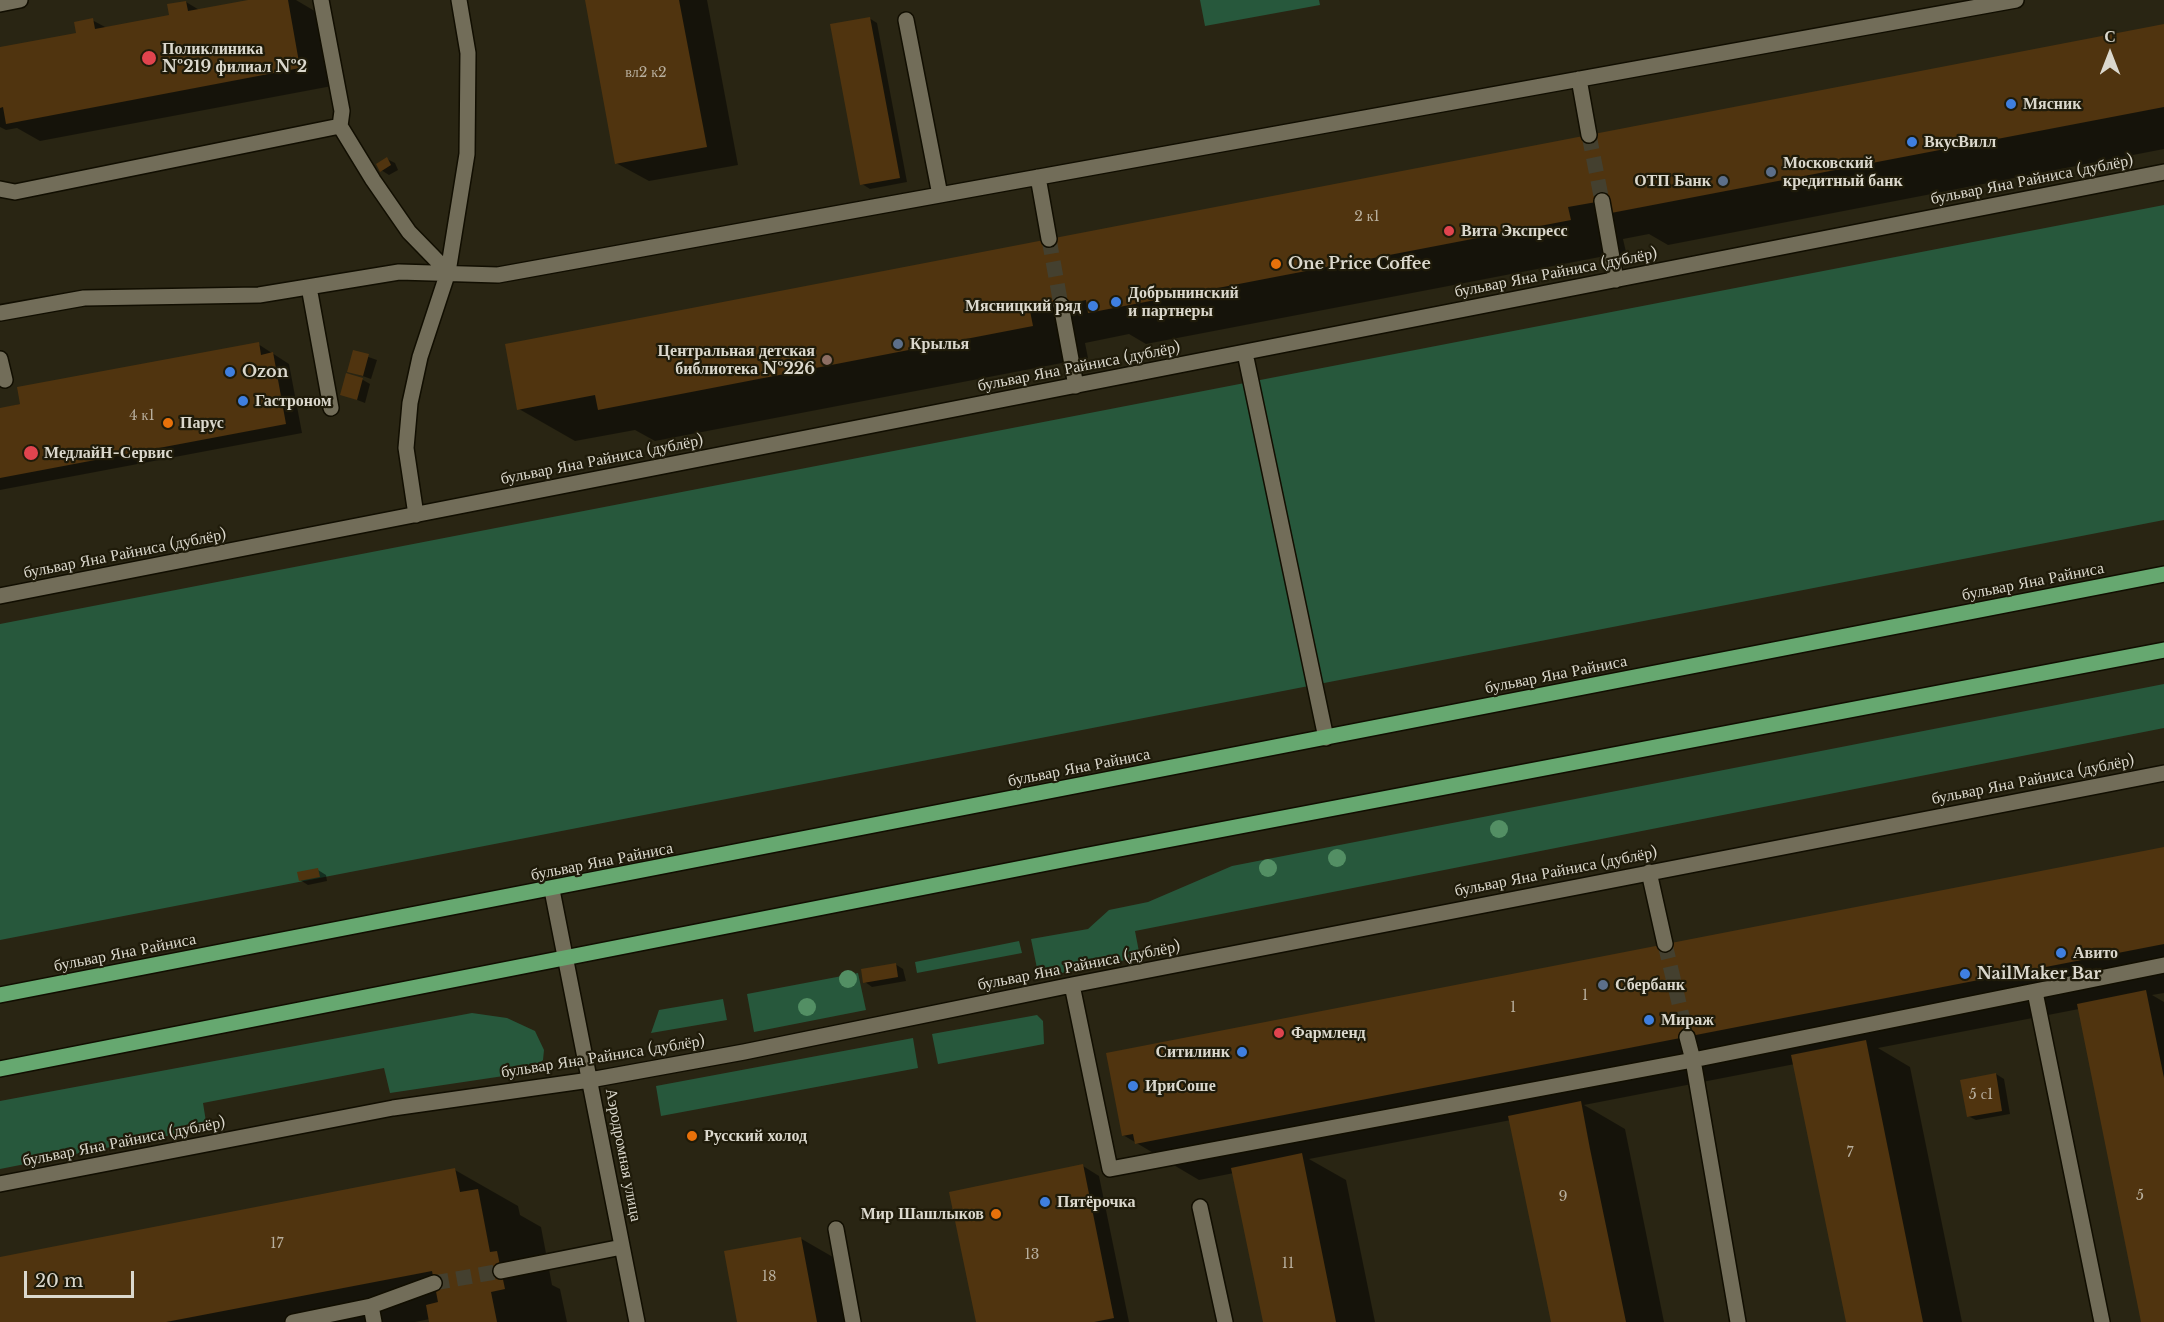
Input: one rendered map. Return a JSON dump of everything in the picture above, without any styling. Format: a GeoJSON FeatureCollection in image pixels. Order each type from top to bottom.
{"type":"FeatureCollection","features":[{"type":"Feature","properties":{"kind":"main road","name":"бульвар Яна Райниса"},"geometry":{"type":"LineString","coordinates":[[0,996],[2164,574]]}},
{"type":"Feature","properties":{"kind":"main road"},"geometry":{"type":"LineString","coordinates":[[0,1070],[1083,856],[2164,650]]}},
{"type":"Feature","properties":{"kind":"street"},"geometry":{"type":"LineString","coordinates":[[0,4],[20,0]]}},
{"type":"Feature","properties":{"kind":"street"},"geometry":{"type":"LineString","coordinates":[[321,0],[342,111],[340,126],[373,180],[409,232],[448,272]]}},
{"type":"Feature","properties":{"kind":"street"},"geometry":{"type":"LineString","coordinates":[[416,515],[406,448],[410,403],[420,357],[448,272],[467,154],[468,53],[459,0]]}},
{"type":"Feature","properties":{"kind":"street"},"geometry":{"type":"LineString","coordinates":[[0,313],[84,298],[259,295],[399,272],[498,275],[2016,0]]}},
{"type":"Feature","properties":{"kind":"street"},"geometry":{"type":"LineString","coordinates":[[906,20],[940,195]]}},
{"type":"Feature","properties":{"kind":"street"},"geometry":{"type":"LineString","coordinates":[[1579,79],[1589,135]]}},
{"type":"Feature","properties":{"kind":"street"},"geometry":{"type":"LineString","coordinates":[[0,189],[15,192],[340,126]]}},
{"type":"Feature","properties":{"kind":"street","name":"бульвар Яна Райниса (дублёр)"},"geometry":{"type":"LineString","coordinates":[[0,596],[2164,172]]}},
{"type":"Feature","properties":{"kind":"street"},"geometry":{"type":"LineString","coordinates":[[1038,177],[1049,239]]}},
{"type":"Feature","properties":{"kind":"street"},"geometry":{"type":"LineString","coordinates":[[1602,201],[1616,280]]}},
{"type":"Feature","properties":{"kind":"street"},"geometry":{"type":"LineString","coordinates":[[309,287],[331,408]]}},
{"type":"Feature","properties":{"kind":"street"},"geometry":{"type":"LineString","coordinates":[[1061,305],[1076,386]]}},
{"type":"Feature","properties":{"kind":"street"},"geometry":{"type":"LineString","coordinates":[[1245,353],[1326,738]]}},
{"type":"Feature","properties":{"kind":"street"},"geometry":{"type":"LineString","coordinates":[[0,359],[5,380]]}},
{"type":"Feature","properties":{"kind":"street","name":"бульвар Яна Райниса (дублёр)"},"geometry":{"type":"LineString","coordinates":[[0,1184],[393,1108],[590,1080],[756,1049],[1072,985],[2164,773]]}},
{"type":"Feature","properties":{"kind":"street"},"geometry":{"type":"LineString","coordinates":[[1649,872],[1665,944]]}},
{"type":"Feature","properties":{"kind":"street","name":"Аэродромная улица"},"geometry":{"type":"LineString","coordinates":[[552,890],[637,1322]]}},
{"type":"Feature","properties":{"kind":"street"},"geometry":{"type":"LineString","coordinates":[[1072,985],[1110,1169],[1693,1060],[2164,965]]}},
{"type":"Feature","properties":{"kind":"street"},"geometry":{"type":"LineString","coordinates":[[2035,992],[2102,1322]]}},
{"type":"Feature","properties":{"kind":"street"},"geometry":{"type":"LineString","coordinates":[[1687,1037],[1693,1060],[1738,1322]]}},
{"type":"Feature","properties":{"kind":"street"},"geometry":{"type":"LineString","coordinates":[[1200,1207],[1225,1322]]}},
{"type":"Feature","properties":{"kind":"street"},"geometry":{"type":"LineString","coordinates":[[836,1229],[853,1322]]}},
{"type":"Feature","properties":{"kind":"street"},"geometry":{"type":"LineString","coordinates":[[501,1271],[622,1247]]}},
{"type":"Feature","properties":{"kind":"street"},"geometry":{"type":"LineString","coordinates":[[292,1322],[371,1306],[434,1283]]}},
{"type":"Feature","properties":{"kind":"street"},"geometry":{"type":"LineString","coordinates":[[371,1306],[375,1322]]}},
{"type":"Feature","properties":{"kind":"green space"},"geometry":{"type":"Polygon","coordinates":[[[1200,0],[1319,0],[1320,5],[1205,26],[1200,0]]]}},
{"type":"Feature","properties":{"kind":"green space"},"geometry":{"type":"Polygon","coordinates":[[[2164,205],[2164,520],[0,940],[0,624],[2164,205]]]}},
{"type":"Feature","properties":{"kind":"green space"},"geometry":{"type":"Polygon","coordinates":[[[2164,684],[2164,728],[1135,931],[1140,957],[1039,978],[1031,939],[1088,929],[1109,910],[1148,902],[1232,866],[2164,684]]]}},
{"type":"Feature","properties":{"kind":"green space"},"geometry":{"type":"Polygon","coordinates":[[[1019,941],[1022,953],[917,973],[915,962],[1019,941]]]}},
{"type":"Feature","properties":{"kind":"green space"},"geometry":{"type":"Polygon","coordinates":[[[858,973],[866,1010],[754,1032],[747,994],[858,973]]]}},
{"type":"Feature","properties":{"kind":"green space"},"geometry":{"type":"Polygon","coordinates":[[[723,999],[727,1020],[651,1033],[659,1010],[723,999]]]}},
{"type":"Feature","properties":{"kind":"green space"},"geometry":{"type":"Polygon","coordinates":[[[472,1013],[507,1018],[535,1031],[544,1050],[543,1060],[537,1066],[517,1074],[390,1093],[384,1068],[203,1103],[207,1128],[0,1169],[0,1101],[472,1013]]]}},
{"type":"Feature","properties":{"kind":"green space"},"geometry":{"type":"Polygon","coordinates":[[[1037,1015],[1043,1021],[1044,1044],[938,1064],[932,1034],[1037,1015]]]}},
{"type":"Feature","properties":{"kind":"green space"},"geometry":{"type":"Polygon","coordinates":[[[913,1038],[918,1068],[661,1116],[656,1086],[913,1038]]]}},
{"type":"Feature","properties":{"kind":"building","name":"Поликлиника №219 филиал №2"},"geometry":{"type":"Polygon","coordinates":[[[248,0],[288,0],[300,68],[6,124],[3,107],[0,108],[0,47],[76,33],[74,22],[93,18],[95,29],[169,15],[167,4],[186,1],[188,11],[248,0]]]}},
{"type":"Feature","properties":{"kind":"building"},"geometry":{"type":"Polygon","coordinates":[[[585,0],[679,0],[707,147],[615,164],[585,0]]]}},
{"type":"Feature","properties":{"kind":"building"},"geometry":{"type":"Polygon","coordinates":[[[870,17],[900,178],[860,185],[830,24],[870,17]]]}},
{"type":"Feature","properties":{"kind":"building"},"geometry":{"type":"Polygon","coordinates":[[[2164,24],[2164,107],[1611,213],[1602,201],[1568,207],[1571,220],[1088,313],[1086,300],[1030,311],[1033,326],[598,410],[595,395],[517,410],[505,344],[2164,24]]]}},
{"type":"Feature","properties":{"kind":"building"},"geometry":{"type":"Polygon","coordinates":[[[387,157],[391,165],[380,172],[376,164],[387,157]]]}},
{"type":"Feature","properties":{"kind":"building"},"geometry":{"type":"Polygon","coordinates":[[[259,342],[261,355],[273,352],[286,424],[0,478],[0,408],[20,404],[17,387],[259,342]]]}},
{"type":"Feature","properties":{"kind":"building"},"geometry":{"type":"Polygon","coordinates":[[[353,350],[369,354],[363,376],[347,372],[353,350]]]}},
{"type":"Feature","properties":{"kind":"building"},"geometry":{"type":"Polygon","coordinates":[[[346,373],[363,378],[357,400],[340,395],[346,373]]]}},
{"type":"Feature","properties":{"kind":"building"},"geometry":{"type":"Polygon","coordinates":[[[2164,847],[2164,944],[1135,1144],[1133,1134],[1122,1136],[1106,1053],[2164,847]]]}},
{"type":"Feature","properties":{"kind":"building"},"geometry":{"type":"Polygon","coordinates":[[[318,868],[320,877],[299,881],[297,872],[318,868]]]}},
{"type":"Feature","properties":{"kind":"building"},"geometry":{"type":"Polygon","coordinates":[[[896,963],[898,977],[863,983],[861,969],[896,963]]]}},
{"type":"Feature","properties":{"kind":"building"},"geometry":{"type":"Polygon","coordinates":[[[2146,990],[2164,1078],[2164,1322],[2141,1322],[2077,1004],[2146,990]]]}},
{"type":"Feature","properties":{"kind":"building"},"geometry":{"type":"Polygon","coordinates":[[[1866,1040],[1923,1322],[1846,1322],[1791,1055],[1866,1040]]]}},
{"type":"Feature","properties":{"kind":"building"},"geometry":{"type":"Polygon","coordinates":[[[1996,1073],[2002,1111],[1967,1117],[1960,1080],[1996,1073]]]}},
{"type":"Feature","properties":{"kind":"building"},"geometry":{"type":"Polygon","coordinates":[[[1581,1101],[1626,1322],[1551,1322],[1508,1116],[1581,1101]]]}},
{"type":"Feature","properties":{"kind":"building"},"geometry":{"type":"Polygon","coordinates":[[[1302,1153],[1336,1322],[1263,1322],[1231,1168],[1302,1153]]]}},
{"type":"Feature","properties":{"kind":"building"},"geometry":{"type":"Polygon","coordinates":[[[1083,1164],[1114,1318],[1094,1322],[976,1322],[949,1192],[1083,1164]]]}},
{"type":"Feature","properties":{"kind":"building"},"geometry":{"type":"Polygon","coordinates":[[[455,1168],[460,1192],[478,1189],[490,1252],[497,1251],[505,1289],[491,1292],[497,1322],[429,1322],[426,1305],[438,1302],[432,1271],[166,1322],[0,1322],[0,1257],[455,1168]]]}},
{"type":"Feature","properties":{"kind":"building"},"geometry":{"type":"Polygon","coordinates":[[[801,1237],[817,1322],[737,1322],[724,1251],[801,1237]]]}},
{"type":"Feature","properties":{"kind":"tunnel"},"geometry":{"type":"LineString","coordinates":[[1589,135],[1602,201]]}},
{"type":"Feature","properties":{"kind":"tunnel"},"geometry":{"type":"LineString","coordinates":[[1049,239],[1061,305]]}},
{"type":"Feature","properties":{"kind":"tunnel"},"geometry":{"type":"LineString","coordinates":[[1665,944],[1687,1037]]}},
{"type":"Feature","properties":{"kind":"tunnel"},"geometry":{"type":"LineString","coordinates":[[434,1283],[501,1271]]}},
{"type":"Feature","properties":{"kind":"place","name":"Поликлиника №219 филиал №2"},"geometry":{"type":"Point","coordinates":[149,58]}},
{"type":"Feature","properties":{"kind":"place","name":"Мясник"},"geometry":{"type":"Point","coordinates":[2011,104]}},
{"type":"Feature","properties":{"kind":"place","name":"ВкусВилл"},"geometry":{"type":"Point","coordinates":[1912,142]}},
{"type":"Feature","properties":{"kind":"place","name":"Московский кредитный банк"},"geometry":{"type":"Point","coordinates":[1771,172]}},
{"type":"Feature","properties":{"kind":"place","name":"ОТП Банк"},"geometry":{"type":"Point","coordinates":[1723,181]}},
{"type":"Feature","properties":{"kind":"place","name":"Вита Экспресс"},"geometry":{"type":"Point","coordinates":[1449,231]}},
{"type":"Feature","properties":{"kind":"place","name":"One Price Coffee"},"geometry":{"type":"Point","coordinates":[1276,264]}},
{"type":"Feature","properties":{"kind":"place","name":"Добрынинский и партнеры"},"geometry":{"type":"Point","coordinates":[1116,302]}},
{"type":"Feature","properties":{"kind":"place","name":"Мясницкий ряд"},"geometry":{"type":"Point","coordinates":[1093,306]}},
{"type":"Feature","properties":{"kind":"place","name":"Крылья"},"geometry":{"type":"Point","coordinates":[898,344]}},
{"type":"Feature","properties":{"kind":"place","name":"Центральная детская библиотека №226"},"geometry":{"type":"Point","coordinates":[827,360]}},
{"type":"Feature","properties":{"kind":"place","name":"Ozon"},"geometry":{"type":"Point","coordinates":[230,372]}},
{"type":"Feature","properties":{"kind":"place","name":"Гастроном"},"geometry":{"type":"Point","coordinates":[243,401]}},
{"type":"Feature","properties":{"kind":"place","name":"Парус"},"geometry":{"type":"Point","coordinates":[168,423]}},
{"type":"Feature","properties":{"kind":"place","name":"МедлайН-Сервис"},"geometry":{"type":"Point","coordinates":[31,453]}},
{"type":"Feature","properties":{"kind":"place","name":"Авито"},"geometry":{"type":"Point","coordinates":[2061,953]}},
{"type":"Feature","properties":{"kind":"place","name":"NailMaker Bar"},"geometry":{"type":"Point","coordinates":[1965,974]}},
{"type":"Feature","properties":{"kind":"place","name":"Сбербанк"},"geometry":{"type":"Point","coordinates":[1603,985]}},
{"type":"Feature","properties":{"kind":"place","name":"Мираж"},"geometry":{"type":"Point","coordinates":[1649,1020]}},
{"type":"Feature","properties":{"kind":"place","name":"Фармленд"},"geometry":{"type":"Point","coordinates":[1279,1033]}},
{"type":"Feature","properties":{"kind":"place","name":"Ситилинк"},"geometry":{"type":"Point","coordinates":[1242,1052]}},
{"type":"Feature","properties":{"kind":"place","name":"ИриСоше"},"geometry":{"type":"Point","coordinates":[1133,1086]}},
{"type":"Feature","properties":{"kind":"place","name":"Русский холод"},"geometry":{"type":"Point","coordinates":[692,1136]}},
{"type":"Feature","properties":{"kind":"place","name":"Пятёрочка"},"geometry":{"type":"Point","coordinates":[1045,1202]}},
{"type":"Feature","properties":{"kind":"place","name":"Мир Шашлыков"},"geometry":{"type":"Point","coordinates":[996,1214]}}]}
